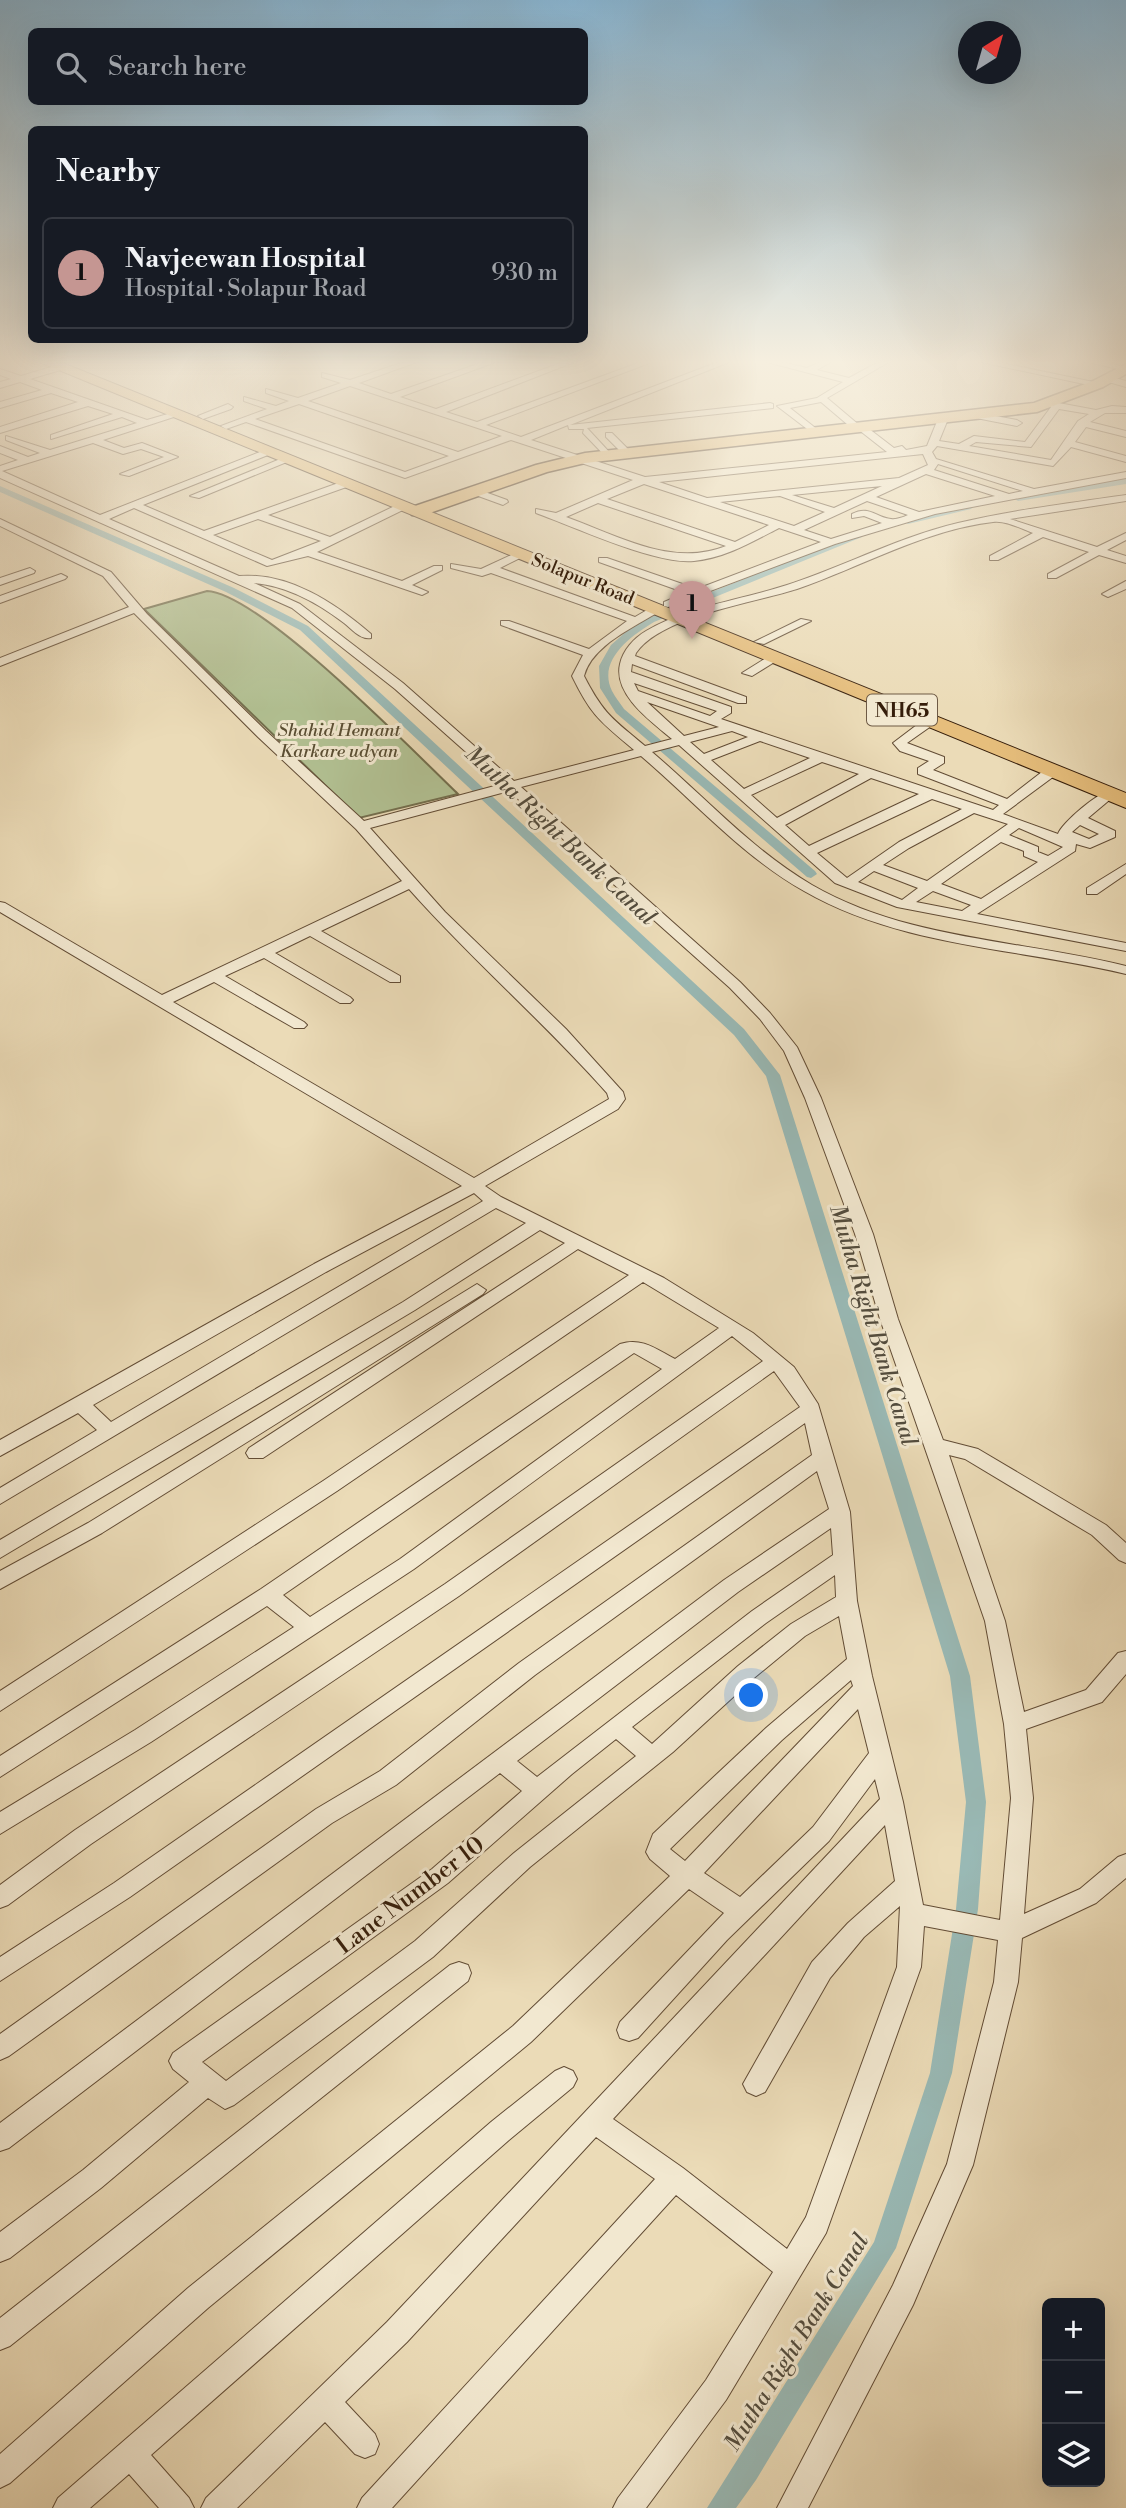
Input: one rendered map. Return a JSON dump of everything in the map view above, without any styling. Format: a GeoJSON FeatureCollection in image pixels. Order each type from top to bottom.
{"type":"FeatureCollection","features":[{"type":"Feature","properties":{"kind":"highway","name":"Solapur Road"},"geometry":{"type":"LineString","coordinates":[[331,476],[678,610],[930,721],[1052,771],[1120,795]]}},
{"type":"Feature","properties":{"kind":"highway","name":"Solapur Road"},"geometry":{"type":"LineString","coordinates":[[352,476],[522,553],[678,610]]}},
{"type":"Feature","properties":{"kind":"highway","name":"Solapur Road"},"geometry":{"type":"LineString","coordinates":[[768,650],[1120,795]]}},
{"type":"Feature","properties":{"kind":"main road"},"geometry":{"type":"LineString","coordinates":[[418,508],[523,476]]}},
{"type":"Feature","properties":{"kind":"street"},"geometry":{"type":"LineString","coordinates":[[8,476],[98,519],[296,606],[399,687],[735,985],[765,1016],[791,1050],[813,1098],[864,1234],[889,1319],[995,1621],[1015,1724],[1022,1798],[1000,1931],[1006,1982],[960,2165],[903,2295],[792,2508]]}},
{"type":"Feature","properties":{"kind":"street"},"geometry":{"type":"LineString","coordinates":[[154,484],[179,476]]}},
{"type":"Feature","properties":{"kind":"street"},"geometry":{"type":"LineString","coordinates":[[98,519],[137,506],[201,476]]}},
{"type":"Feature","properties":{"kind":"street"},"geometry":{"type":"LineString","coordinates":[[195,496],[246,476]]}},
{"type":"Feature","properties":{"kind":"street"},"geometry":{"type":"LineString","coordinates":[[625,476],[831,542]]}},
{"type":"Feature","properties":{"kind":"street"},"geometry":{"type":"LineString","coordinates":[[556,517],[640,481],[682,476]]}},
{"type":"Feature","properties":{"kind":"street"},"geometry":{"type":"LineString","coordinates":[[795,530],[912,476]]}},
{"type":"Feature","properties":{"kind":"street"},"geometry":{"type":"LineString","coordinates":[[917,476],[990,499]]}},
{"type":"Feature","properties":{"kind":"street"},"geometry":{"type":"LineString","coordinates":[[944,476],[1005,496]]}},
{"type":"Feature","properties":{"kind":"street"},"geometry":{"type":"LineString","coordinates":[[986,476],[1033,491]]}},
{"type":"Feature","properties":{"kind":"street"},"geometry":{"type":"LineString","coordinates":[[1120,476],[1005,496],[918,515],[831,542],[678,610],[640,641],[628,658],[626,676],[631,692],[676,742],[702,759],[739,790],[835,876],[905,904],[963,917],[1093,938],[1126,947]]}},
{"type":"Feature","properties":{"kind":"street"},"geometry":{"type":"LineString","coordinates":[[204,535],[260,516],[341,480]]}},
{"type":"Feature","properties":{"kind":"street"},"geometry":{"type":"LineString","coordinates":[[243,512],[341,480]]}},
{"type":"Feature","properties":{"kind":"street"},"geometry":{"type":"LineString","coordinates":[[703,501],[902,481]]}},
{"type":"Feature","properties":{"kind":"street"},"geometry":{"type":"LineString","coordinates":[[474,491],[503,502]]}},
{"type":"Feature","properties":{"kind":"street"},"geometry":{"type":"LineString","coordinates":[[778,494],[835,512]]}},
{"type":"Feature","properties":{"kind":"street"},"geometry":{"type":"LineString","coordinates":[[867,497],[918,515]]}},
{"type":"Feature","properties":{"kind":"street"},"geometry":{"type":"LineString","coordinates":[[1126,498],[955,527],[767,595],[678,610],[637,621],[591,654],[582,663],[578,676],[593,706],[607,723],[644,748],[788,876],[838,903],[914,929],[1126,970]]}},
{"type":"Feature","properties":{"kind":"street"},"geometry":{"type":"LineString","coordinates":[[598,499],[736,545]]}},
{"type":"Feature","properties":{"kind":"street"},"geometry":{"type":"LineString","coordinates":[[137,506],[271,564],[418,508]]}},
{"type":"Feature","properties":{"kind":"street"},"geometry":{"type":"LineString","coordinates":[[540,511],[668,557],[688,560],[714,555],[778,525]]}},
{"type":"Feature","properties":{"kind":"street"},"geometry":{"type":"LineString","coordinates":[[856,516],[864,512],[891,523]]}},
{"type":"Feature","properties":{"kind":"street"},"geometry":{"type":"LineString","coordinates":[[260,516],[330,541]]}},
{"type":"Feature","properties":{"kind":"street"},"geometry":{"type":"LineString","coordinates":[[997,518],[1126,560]]}},
{"type":"Feature","properties":{"kind":"street"},"geometry":{"type":"LineString","coordinates":[[818,520],[831,524]]}},
{"type":"Feature","properties":{"kind":"street"},"geometry":{"type":"LineString","coordinates":[[0,522],[100,568],[262,734],[361,826],[440,915],[561,1032],[615,1092],[617,1099],[599,1115],[486,1176],[475,1186],[320,1269],[0,1449]]}},
{"type":"Feature","properties":{"kind":"street"},"geometry":{"type":"LineString","coordinates":[[844,529],[857,534]]}},
{"type":"Feature","properties":{"kind":"street"},"geometry":{"type":"LineString","coordinates":[[994,558],[1040,534]]}},
{"type":"Feature","properties":{"kind":"street"},"geometry":{"type":"LineString","coordinates":[[1052,576],[1126,536]]}},
{"type":"Feature","properties":{"kind":"street"},"geometry":{"type":"LineString","coordinates":[[308,552],[422,592]]}},
{"type":"Feature","properties":{"kind":"street"},"geometry":{"type":"LineString","coordinates":[[454,566],[480,573],[522,553]]}},
{"type":"Feature","properties":{"kind":"street"},"geometry":{"type":"LineString","coordinates":[[603,560],[678,610]]}},
{"type":"Feature","properties":{"kind":"street"},"geometry":{"type":"LineString","coordinates":[[403,585],[438,568]]}},
{"type":"Feature","properties":{"kind":"street"},"geometry":{"type":"LineString","coordinates":[[492,569],[637,621]]}},
{"type":"Feature","properties":{"kind":"street"},"geometry":{"type":"LineString","coordinates":[[0,582],[30,571]]}},
{"type":"Feature","properties":{"kind":"street"},"geometry":{"type":"LineString","coordinates":[[0,600],[61,577]]}},
{"type":"Feature","properties":{"kind":"street"},"geometry":{"type":"LineString","coordinates":[[234,579],[265,579],[302,592],[326,605],[367,636]]}},
{"type":"Feature","properties":{"kind":"street"},"geometry":{"type":"LineString","coordinates":[[1108,594],[1126,584]]}},
{"type":"Feature","properties":{"kind":"street"},"geometry":{"type":"LineString","coordinates":[[0,662],[137,608]]}},
{"type":"Feature","properties":{"kind":"street"},"geometry":{"type":"LineString","coordinates":[[748,673],[768,650],[805,621]]}},
{"type":"Feature","properties":{"kind":"street"},"geometry":{"type":"LineString","coordinates":[[505,623],[591,654]]}},
{"type":"Feature","properties":{"kind":"street"},"geometry":{"type":"LineString","coordinates":[[628,658],[743,700]]}},
{"type":"Feature","properties":{"kind":"street"},"geometry":{"type":"LineString","coordinates":[[626,676],[727,710],[712,720]]}},
{"type":"Feature","properties":{"kind":"street"},"geometry":{"type":"LineString","coordinates":[[631,692],[1018,823],[1060,838],[1070,845],[1049,862],[963,917]]}},
{"type":"Feature","properties":{"kind":"street"},"geometry":{"type":"LineString","coordinates":[[930,721],[899,743],[904,748],[939,760],[923,771],[1009,804]]}},
{"type":"Feature","properties":{"kind":"street"},"geometry":{"type":"LineString","coordinates":[[361,826],[510,788],[644,748],[734,727]]}},
{"type":"Feature","properties":{"kind":"street"},"geometry":{"type":"LineString","coordinates":[[702,759],[761,736]]}},
{"type":"Feature","properties":{"kind":"street"},"geometry":{"type":"LineString","coordinates":[[739,790],[807,752]]}},
{"type":"Feature","properties":{"kind":"street"},"geometry":{"type":"LineString","coordinates":[[739,790],[821,757]]}},
{"type":"Feature","properties":{"kind":"street"},"geometry":{"type":"LineString","coordinates":[[994,816],[1052,771]]}},
{"type":"Feature","properties":{"kind":"street"},"geometry":{"type":"LineString","coordinates":[[776,824],[870,773]]}},
{"type":"Feature","properties":{"kind":"street"},"geometry":{"type":"LineString","coordinates":[[809,851],[931,794]]}},
{"type":"Feature","properties":{"kind":"street"},"geometry":{"type":"LineString","coordinates":[[1077,818],[1120,795]]}},
{"type":"Feature","properties":{"kind":"street"},"geometry":{"type":"LineString","coordinates":[[848,883],[973,808]]}},
{"type":"Feature","properties":{"kind":"street"},"geometry":{"type":"LineString","coordinates":[[905,904],[1018,823]]}},
{"type":"Feature","properties":{"kind":"street"},"geometry":{"type":"LineString","coordinates":[[999,836],[1033,850],[1029,853],[1049,862]]}},
{"type":"Feature","properties":{"kind":"street"},"geometry":{"type":"LineString","coordinates":[[873,866],[982,905]]}},
{"type":"Feature","properties":{"kind":"street"},"geometry":{"type":"LineString","coordinates":[[1092,891],[1126,869]]}},
{"type":"Feature","properties":{"kind":"street"},"geometry":{"type":"LineString","coordinates":[[163,1000],[412,882]]}},
{"type":"Feature","properties":{"kind":"street"},"geometry":{"type":"LineString","coordinates":[[0,906],[163,1000],[475,1186],[495,1201],[642,1274],[731,1328],[776,1361],[811,1409],[822,1457],[840,1512],[847,1601],[864,1688],[892,1802],[908,1884],[924,1916],[866,2096],[817,2224],[716,2390],[628,2508]]}},
{"type":"Feature","properties":{"kind":"street"},"geometry":{"type":"LineString","coordinates":[[310,930],[396,979]]}},
{"type":"Feature","properties":{"kind":"street"},"geometry":{"type":"LineString","coordinates":[[264,952],[345,1000]]}},
{"type":"Feature","properties":{"kind":"street"},"geometry":{"type":"LineString","coordinates":[[214,976],[299,1025]]}},
{"type":"Feature","properties":{"kind":"street"},"geometry":{"type":"LineString","coordinates":[[0,1497],[495,1201]]}},
{"type":"Feature","properties":{"kind":"street"},"geometry":{"type":"LineString","coordinates":[[0,1550],[409,1306],[541,1222]]}},
{"type":"Feature","properties":{"kind":"street"},"geometry":{"type":"LineString","coordinates":[[256,1453],[579,1241]]}},
{"type":"Feature","properties":{"kind":"street"},"geometry":{"type":"LineString","coordinates":[[0,1702],[330,1486],[642,1274]]}},
{"type":"Feature","properties":{"kind":"street"},"geometry":{"type":"LineString","coordinates":[[0,1581],[95,1528],[477,1290]]}},
{"type":"Feature","properties":{"kind":"street"},"geometry":{"type":"LineString","coordinates":[[0,1824],[143,1736],[407,1563],[731,1328]]}},
{"type":"Feature","properties":{"kind":"street"},"geometry":{"type":"LineString","coordinates":[[0,1768],[268,1595],[627,1348],[636,1346],[676,1368]]}},
{"type":"Feature","properties":{"kind":"street"},"geometry":{"type":"LineString","coordinates":[[0,1898],[83,1837],[452,1591],[776,1361]]}},
{"type":"Feature","properties":{"kind":"street"},"geometry":{"type":"LineString","coordinates":[[81,1405],[110,1431]]}},
{"type":"Feature","properties":{"kind":"street"},"geometry":{"type":"LineString","coordinates":[[0,1970],[122,1890],[811,1409]]}},
{"type":"Feature","properties":{"kind":"street"},"geometry":{"type":"LineString","coordinates":[[935,1445],[971,1454],[1099,1530],[1126,1555]]}},
{"type":"Feature","properties":{"kind":"street"},"geometry":{"type":"LineString","coordinates":[[0,2048],[324,1816],[388,1778],[527,1669],[822,1457]]}},
{"type":"Feature","properties":{"kind":"street"},"geometry":{"type":"LineString","coordinates":[[0,2139],[731,1586],[840,1512]]}},
{"type":"Feature","properties":{"kind":"street","name":"Lane Number 10"},"geometry":{"type":"LineString","coordinates":[[206,2084],[182,2061],[440,1876],[537,1790],[617,1727],[759,1616],[843,1559]]}},
{"type":"Feature","properties":{"kind":"street"},"geometry":{"type":"LineString","coordinates":[[268,1595],[309,1628]]}},
{"type":"Feature","properties":{"kind":"street"},"geometry":{"type":"LineString","coordinates":[[0,2249],[206,2084],[225,2097],[424,1950],[522,1860],[798,1630],[847,1601]]}},
{"type":"Feature","properties":{"kind":"street"},"geometry":{"type":"LineString","coordinates":[[1015,1724],[1094,1696],[1126,1659]]}},
{"type":"Feature","properties":{"kind":"street"},"geometry":{"type":"LineString","coordinates":[[741,1911],[658,1852],[661,1841],[774,1734],[859,1661]]}},
{"type":"Feature","properties":{"kind":"street"},"geometry":{"type":"LineString","coordinates":[[0,2473],[198,2298],[502,2053],[687,1875],[864,1688]]}},
{"type":"Feature","properties":{"kind":"street"},"geometry":{"type":"LineString","coordinates":[[617,1727],[650,1755]]}},
{"type":"Feature","properties":{"kind":"street"},"geometry":{"type":"LineString","coordinates":[[629,2030],[741,1911],[821,1834],[880,1755]]}},
{"type":"Feature","properties":{"kind":"street"},"geometry":{"type":"LineString","coordinates":[[501,1761],[537,1790]]}},
{"type":"Feature","properties":{"kind":"street"},"geometry":{"type":"LineString","coordinates":[[216,2508],[303,2424],[324,2400],[397,2332],[892,1802]]}},
{"type":"Feature","properties":{"kind":"street"},"geometry":{"type":"LineString","coordinates":[[924,1916],[1000,1931],[1088,1896],[1126,1864]]}},
{"type":"Feature","properties":{"kind":"street"},"geometry":{"type":"LineString","coordinates":[[756,2084],[821,1970],[856,1930],[908,1884]]}},
{"type":"Feature","properties":{"kind":"street"},"geometry":{"type":"LineString","coordinates":[[0,2336],[459,1973]]}},
{"type":"Feature","properties":{"kind":"street"},"geometry":{"type":"LineString","coordinates":[[68,2508],[500,2131],[564,2079]]}},
{"type":"Feature","properties":{"kind":"street"},"geometry":{"type":"LineString","coordinates":[[595,2120],[674,2177],[790,2269]]}},
{"type":"Feature","properties":{"kind":"street"},"geometry":{"type":"LineString","coordinates":[[372,2508],[674,2177]]}},
{"type":"Feature","properties":{"kind":"street"},"geometry":{"type":"LineString","coordinates":[[324,2400],[365,2444]]}},
{"type":"Feature","properties":{"kind":"street"},"geometry":{"type":"LineString","coordinates":[[130,2454],[179,2508]]}},
{"type":"Feature","properties":{"kind":"green space","name":"Shahid Hemant Karkare udyan"},"geometry":{"type":"Polygon","coordinates":[[[207,591],[231,599],[263,618],[298,645],[458,794],[359,818],[144,609],[207,591]]]}},
{"type":"Feature","properties":{"kind":"waterway"},"geometry":{"type":"LineString","coordinates":[[1018,498],[1126,481]]}},
{"type":"Feature","properties":{"kind":"waterway","name":"Mutha Right Bank Canal"},"geometry":{"type":"LineString","coordinates":[[0,489],[230,590],[304,628],[739,1032],[773,1075],[960,1676],[976,1802],[967,1909],[941,2073],[884,2248],[747,2471],[720,2508]]}},
{"type":"Feature","properties":{"kind":"waterway"},"geometry":{"type":"LineString","coordinates":[[908,521],[968,507]]}},
{"type":"Feature","properties":{"kind":"waterway"},"geometry":{"type":"LineString","coordinates":[[811,874],[620,711],[605,688],[604,666],[615,647],[650,620],[857,537]]}},
{"type":"Feature","properties":{"kind":"place","name":"Navjeewan Hospital"},"geometry":{"type":"Point","coordinates":[692,639]}}]}
